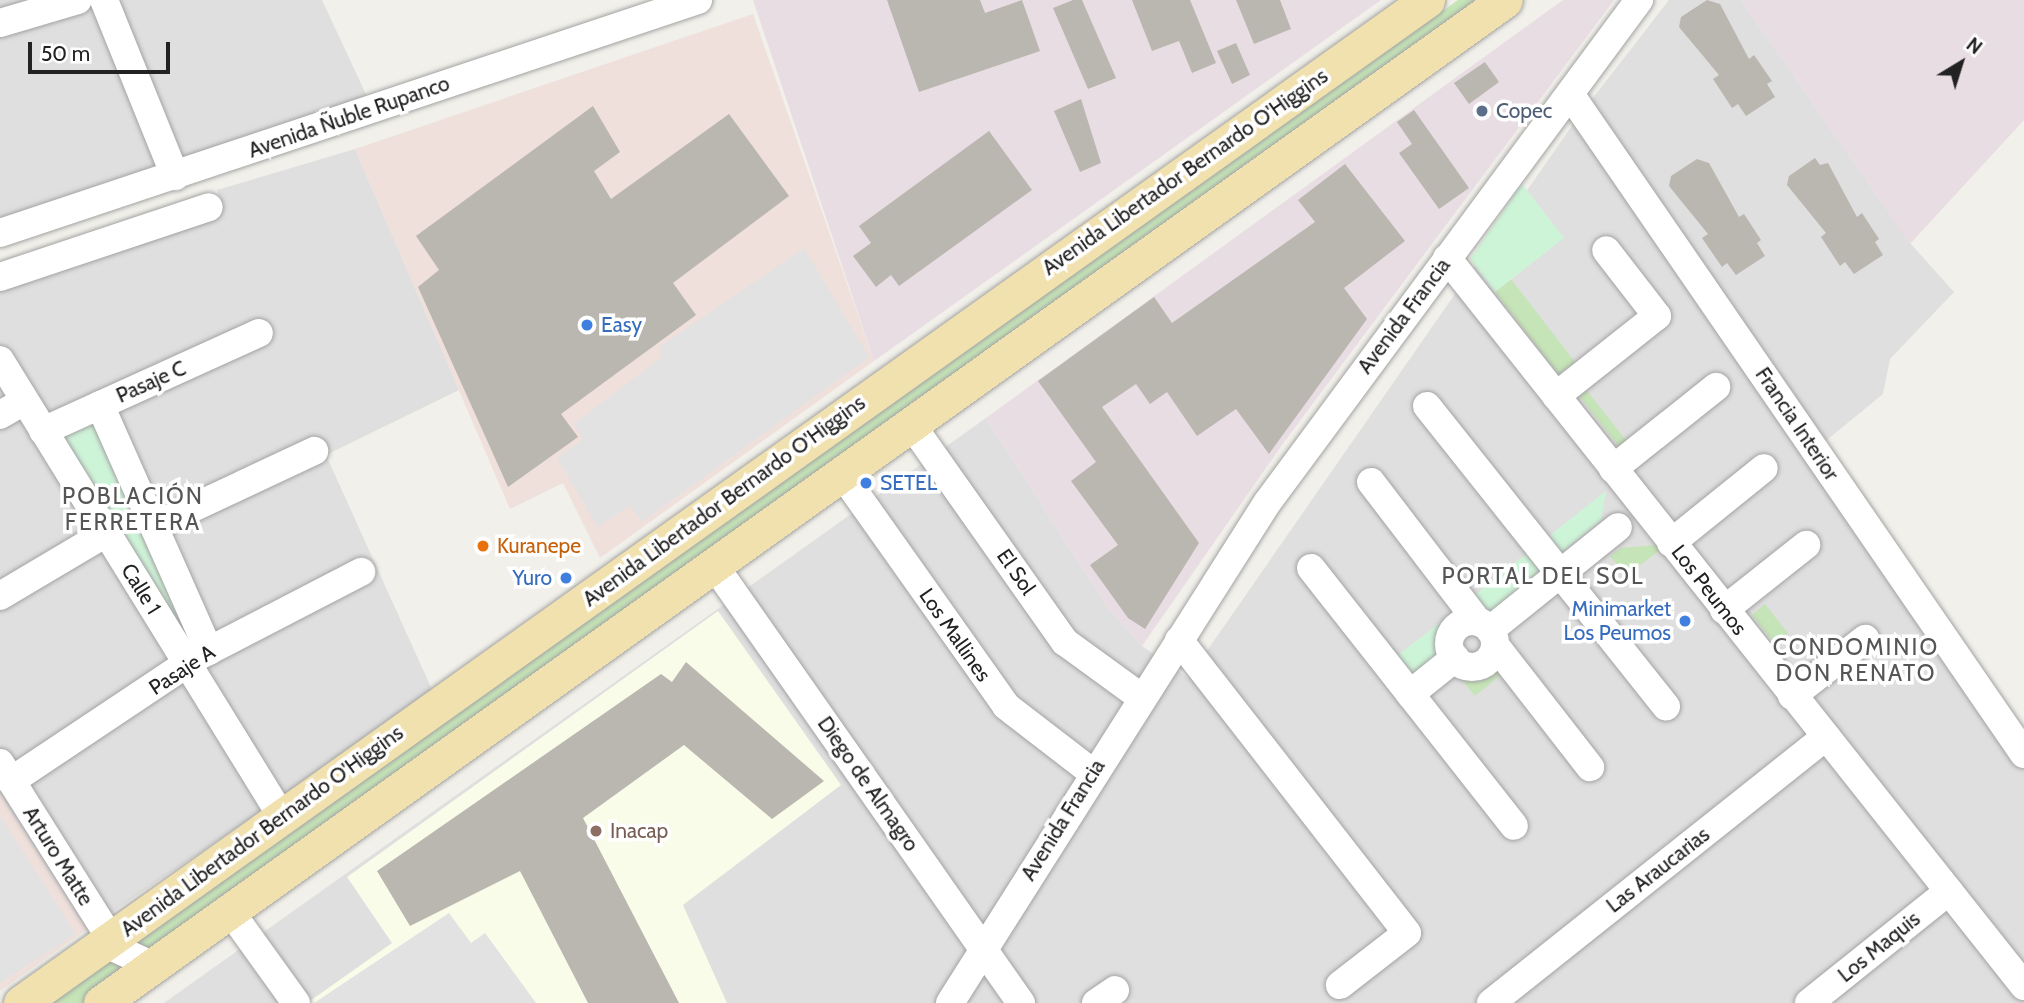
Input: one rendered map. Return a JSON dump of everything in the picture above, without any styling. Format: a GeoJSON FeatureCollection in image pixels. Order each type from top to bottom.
{"type":"FeatureCollection","features":[{"type":"Feature","properties":{"kind":"main road","name":"Avenida Libertador Bernardo O'Higgins"},"geometry":{"type":"LineString","coordinates":[[20,1003],[1427,0]]}},
{"type":"Feature","properties":{"kind":"main road"},"geometry":{"type":"LineString","coordinates":[[101,1003],[1505,0]]}},
{"type":"Feature","properties":{"kind":"main road"},"geometry":{"type":"LineString","coordinates":[[1167,185],[1185,204],[1189,226]]}},
{"type":"Feature","properties":{"kind":"main road"},"geometry":{"type":"LineString","coordinates":[[178,891],[184,918],[218,920]]}},
{"type":"Feature","properties":{"kind":"street"},"geometry":{"type":"LineString","coordinates":[[0,23],[78,0]]}},
{"type":"Feature","properties":{"kind":"street"},"geometry":{"type":"LineString","coordinates":[[104,0],[175,176]]}},
{"type":"Feature","properties":{"kind":"street","name":"Avenida Ñuble Rupanco"},"geometry":{"type":"LineString","coordinates":[[0,233],[698,0]]}},
{"type":"Feature","properties":{"kind":"street","name":"Avenida Francia"},"geometry":{"type":"LineString","coordinates":[[950,1003],[983,946],[1301,453],[1639,0]]}},
{"type":"Feature","properties":{"kind":"street","name":"Francia Interior"},"geometry":{"type":"LineString","coordinates":[[1570,94],[2024,754]]}},
{"type":"Feature","properties":{"kind":"street"},"geometry":{"type":"LineString","coordinates":[[0,277],[209,207]]}},
{"type":"Feature","properties":{"kind":"street"},"geometry":{"type":"LineString","coordinates":[[1556,396],[1657,316],[1606,250]]}},
{"type":"Feature","properties":{"kind":"street","name":"Los Peumos"},"geometry":{"type":"LineString","coordinates":[[1447,258],[2024,986]]}},
{"type":"Feature","properties":{"kind":"street","name":"Pasaje C"},"geometry":{"type":"LineString","coordinates":[[43,431],[259,333]]}},
{"type":"Feature","properties":{"kind":"street","name":"Calle 1"},"geometry":{"type":"LineString","coordinates":[[0,360],[106,533],[198,658],[282,817]]}},
{"type":"Feature","properties":{"kind":"street"},"geometry":{"type":"LineString","coordinates":[[1618,527],[1617,505],[1622,479],[1716,387]]}},
{"type":"Feature","properties":{"kind":"street"},"geometry":{"type":"LineString","coordinates":[[0,415],[24,401]]}},
{"type":"Feature","properties":{"kind":"street","name":"Calle 1"},"geometry":{"type":"LineString","coordinates":[[100,405],[154,526],[198,658]]}},
{"type":"Feature","properties":{"kind":"street"},"geometry":{"type":"LineString","coordinates":[[1427,406],[1666,706]]}},
{"type":"Feature","properties":{"kind":"street","name":"El Sol"},"geometry":{"type":"LineString","coordinates":[[911,425],[1065,642],[1142,698]]}},
{"type":"Feature","properties":{"kind":"street"},"geometry":{"type":"LineString","coordinates":[[154,526],[314,452]]}},
{"type":"Feature","properties":{"kind":"street"},"geometry":{"type":"LineString","coordinates":[[1618,527],[1640,534],[1665,535],[1764,468]]}},
{"type":"Feature","properties":{"kind":"street","name":"Los Mallines"},"geometry":{"type":"LineString","coordinates":[[842,474],[1006,706],[1093,774]]}},
{"type":"Feature","properties":{"kind":"street"},"geometry":{"type":"LineString","coordinates":[[1371,482],[1590,766]]}},
{"type":"Feature","properties":{"kind":"street"},"geometry":{"type":"LineString","coordinates":[[1410,694],[1455,658],[1453,632],[1488,633],[1618,527]]}},
{"type":"Feature","properties":{"kind":"street"},"geometry":{"type":"LineString","coordinates":[[0,596],[106,533]]}},
{"type":"Feature","properties":{"kind":"street"},"geometry":{"type":"LineString","coordinates":[[1724,610],[1806,545]]}},
{"type":"Feature","properties":{"kind":"street","name":"Diego de Almagro"},"geometry":{"type":"LineString","coordinates":[[714,565],[1021,1003]]}},
{"type":"Feature","properties":{"kind":"street"},"geometry":{"type":"LineString","coordinates":[[1311,568],[1514,826]]}},
{"type":"Feature","properties":{"kind":"street","name":"Pasaje A"},"geometry":{"type":"LineString","coordinates":[[6,772],[198,658],[361,572]]}},
{"type":"Feature","properties":{"kind":"street"},"geometry":{"type":"LineString","coordinates":[[1180,639],[1407,933],[1340,985]]}},
{"type":"Feature","properties":{"kind":"street"},"geometry":{"type":"LineString","coordinates":[[1792,696],[1865,639]]}},
{"type":"Feature","properties":{"kind":"street","name":"Las Araucarias"},"geometry":{"type":"LineString","coordinates":[[1491,1003],[1826,737]]}},
{"type":"Feature","properties":{"kind":"street","name":"Arturo Matte"},"geometry":{"type":"LineString","coordinates":[[6,772],[110,940],[129,960],[153,966]]}},
{"type":"Feature","properties":{"kind":"street","name":"Los Maquis"},"geometry":{"type":"LineString","coordinates":[[1809,1003],[1949,891]]}},
{"type":"Feature","properties":{"kind":"street"},"geometry":{"type":"LineString","coordinates":[[218,920],[296,1003]]}},
{"type":"Feature","properties":{"kind":"shaded area"},"geometry":{"type":"Polygon","coordinates":[[[0,0],[322,0],[371,105],[0,219],[0,0]]]}},
{"type":"Feature","properties":{"kind":"shaded area"},"geometry":{"type":"Polygon","coordinates":[[[753,0],[1381,0],[874,361],[753,0]]]}},
{"type":"Feature","properties":{"kind":"shaded area"},"geometry":{"type":"Polygon","coordinates":[[[1563,0],[1614,0],[1282,445],[1142,646],[1108,608],[986,418],[1563,0]]]}},
{"type":"Feature","properties":{"kind":"shaded area"},"geometry":{"type":"Polygon","coordinates":[[[1669,0],[1741,0],[1910,243],[1954,292],[1890,359],[1883,394],[1822,444],[1589,103],[1669,0]]]}},
{"type":"Feature","properties":{"kind":"shaded area"},"geometry":{"type":"Polygon","coordinates":[[[1741,0],[2024,0],[2024,120],[1910,244],[1741,0]]]}},
{"type":"Feature","properties":{"kind":"shaded area"},"geometry":{"type":"Polygon","coordinates":[[[753,14],[874,361],[600,558],[563,483],[510,509],[355,149],[753,14]]]}},
{"type":"Feature","properties":{"kind":"shaded area"},"geometry":{"type":"Polygon","coordinates":[[[1578,117],[1844,498],[2024,770],[2024,1003],[164,1003],[986,418],[1108,608],[1142,646],[1188,678],[1578,117]]]}},
{"type":"Feature","properties":{"kind":"shaded area"},"geometry":{"type":"Polygon","coordinates":[[[355,149],[459,390],[326,455],[434,694],[87,929],[0,794],[0,284],[223,211],[217,190],[355,149]]]}},
{"type":"Feature","properties":{"kind":"shaded area"},"geometry":{"type":"Polygon","coordinates":[[[804,248],[869,357],[642,522],[630,505],[598,527],[557,458],[583,439],[574,424],[663,356],[658,348],[804,248]]]}},
{"type":"Feature","properties":{"kind":"shaded area","name":"Inacap"},"geometry":{"type":"Polygon","coordinates":[[[718,611],[841,785],[683,905],[727,1003],[307,1003],[392,943],[347,877],[718,611]]]}},
{"type":"Feature","properties":{"kind":"shaded area"},"geometry":{"type":"Polygon","coordinates":[[[0,794],[87,929],[0,991],[0,794]]]}},
{"type":"Feature","properties":{"kind":"shaded area"},"geometry":{"type":"Polygon","coordinates":[[[0,816],[76,934],[0,983],[0,816]]]}},
{"type":"Feature","properties":{"kind":"shaded area"},"geometry":{"type":"Polygon","coordinates":[[[449,913],[471,943],[485,933],[536,1003],[314,1003],[449,913]]]}},
{"type":"Feature","properties":{"kind":"green space"},"geometry":{"type":"Polygon","coordinates":[[[1458,0],[1489,0],[83,1003],[51,1003],[1458,0]]]}},
{"type":"Feature","properties":{"kind":"green space"},"geometry":{"type":"Polygon","coordinates":[[[1522,184],[1564,238],[1495,292],[1470,259],[1522,184]]]}},
{"type":"Feature","properties":{"kind":"green space"},"geometry":{"type":"Polygon","coordinates":[[[1511,279],[1575,362],[1559,375],[1495,292],[1511,279]]]}},
{"type":"Feature","properties":{"kind":"green space"},"geometry":{"type":"Polygon","coordinates":[[[1585,388],[1629,444],[1621,449],[1577,393],[1585,388]]]}},
{"type":"Feature","properties":{"kind":"green space"},"geometry":{"type":"Polygon","coordinates":[[[98,416],[199,640],[188,646],[60,435],[98,416]]]}},
{"type":"Feature","properties":{"kind":"green space"},"geometry":{"type":"Polygon","coordinates":[[[1606,491],[1601,520],[1493,609],[1459,616],[1445,629],[1442,660],[1412,684],[1392,660],[1606,491]]]}},
{"type":"Feature","properties":{"kind":"green space"},"geometry":{"type":"Polygon","coordinates":[[[1656,545],[1660,550],[1626,576],[1610,556],[1621,548],[1656,545]]]}},
{"type":"Feature","properties":{"kind":"green space"},"geometry":{"type":"Polygon","coordinates":[[[1765,604],[1788,633],[1775,644],[1752,615],[1765,604]]]}},
{"type":"Feature","properties":{"kind":"green space"},"geometry":{"type":"Polygon","coordinates":[[[1496,668],[1501,675],[1475,696],[1456,673],[1480,675],[1496,668]]]}},
{"type":"Feature","properties":{"kind":"building"},"geometry":{"type":"Polygon","coordinates":[[[887,0],[980,0],[985,13],[1022,0],[1040,51],[919,92],[887,0]]]}},
{"type":"Feature","properties":{"kind":"building"},"geometry":{"type":"Polygon","coordinates":[[[1073,0],[1082,0],[1116,78],[1088,89],[1053,8],[1073,0]]]}},
{"type":"Feature","properties":{"kind":"building"},"geometry":{"type":"Polygon","coordinates":[[[1132,0],[1190,0],[1216,63],[1192,73],[1179,41],[1152,51],[1132,0]]]}},
{"type":"Feature","properties":{"kind":"building"},"geometry":{"type":"Polygon","coordinates":[[[1236,0],[1280,0],[1291,29],[1254,44],[1236,0]]]}},
{"type":"Feature","properties":{"kind":"building"},"geometry":{"type":"Polygon","coordinates":[[[1707,0],[1720,4],[1749,59],[1754,55],[1772,81],[1767,84],[1775,97],[1746,116],[1738,104],[1732,108],[1713,79],[1719,75],[1679,27],[1681,17],[1707,0]]]}},
{"type":"Feature","properties":{"kind":"building"},"geometry":{"type":"Polygon","coordinates":[[[1236,43],[1250,75],[1232,84],[1217,51],[1236,43]]]}},
{"type":"Feature","properties":{"kind":"building"},"geometry":{"type":"Polygon","coordinates":[[[1485,62],[1499,82],[1469,104],[1454,83],[1485,62]]]}},
{"type":"Feature","properties":{"kind":"building"},"geometry":{"type":"Polygon","coordinates":[[[1081,99],[1101,163],[1080,172],[1054,111],[1081,99]]]}},
{"type":"Feature","properties":{"kind":"building"},"geometry":{"type":"Polygon","coordinates":[[[593,106],[620,152],[594,171],[611,199],[729,114],[789,196],[673,283],[696,315],[561,414],[578,437],[508,487],[418,287],[439,270],[416,236],[593,106]]]}},
{"type":"Feature","properties":{"kind":"building"},"geometry":{"type":"Polygon","coordinates":[[[1414,110],[1469,188],[1439,209],[1399,153],[1412,144],[1397,122],[1414,110]]]}},
{"type":"Feature","properties":{"kind":"building"},"geometry":{"type":"Polygon","coordinates":[[[989,131],[1032,190],[899,286],[891,275],[876,287],[853,256],[871,243],[859,226],[989,131]]]}},
{"type":"Feature","properties":{"kind":"building"},"geometry":{"type":"Polygon","coordinates":[[[1815,158],[1820,165],[1828,163],[1857,217],[1862,213],[1879,239],[1875,242],[1883,255],[1854,274],[1845,262],[1840,266],[1821,237],[1826,233],[1787,185],[1789,176],[1815,158]]]}},
{"type":"Feature","properties":{"kind":"building"},"geometry":{"type":"Polygon","coordinates":[[[1697,159],[1709,163],[1739,217],[1744,214],[1761,240],[1757,243],[1765,256],[1736,275],[1727,263],[1722,267],[1702,238],[1708,234],[1669,186],[1671,176],[1697,159]]]}},
{"type":"Feature","properties":{"kind":"building"},"geometry":{"type":"Polygon","coordinates":[[[1345,164],[1405,241],[1344,288],[1367,319],[1269,454],[1236,409],[1197,436],[1167,392],[1150,404],[1136,384],[1102,407],[1199,543],[1145,629],[1128,618],[1090,565],[1118,545],[1071,481],[1096,462],[1038,381],[1154,297],[1172,323],[1315,222],[1298,200],[1345,164]]]}},
{"type":"Feature","properties":{"kind":"building"},"geometry":{"type":"Polygon","coordinates":[[[686,662],[824,781],[772,819],[684,745],[583,818],[679,1003],[588,1003],[520,871],[410,926],[377,871],[661,674],[672,682],[686,662]]]}},
{"type":"Feature","properties":{"kind":"place","name":"Copec"},"geometry":{"type":"Point","coordinates":[1482,111]}},
{"type":"Feature","properties":{"kind":"place","name":"Easy"},"geometry":{"type":"Point","coordinates":[587,325]}},
{"type":"Feature","properties":{"kind":"place","name":"SETEL"},"geometry":{"type":"Point","coordinates":[866,483]}},
{"type":"Feature","properties":{"kind":"place","name":"Kuranepe"},"geometry":{"type":"Point","coordinates":[483,546]}},
{"type":"Feature","properties":{"kind":"place","name":"Yuro"},"geometry":{"type":"Point","coordinates":[566,578]}},
{"type":"Feature","properties":{"kind":"place","name":"Minimarket Los Peumos"},"geometry":{"type":"Point","coordinates":[1685,621]}},
{"type":"Feature","properties":{"kind":"place","name":"Inacap"},"geometry":{"type":"Point","coordinates":[596,831]}},
{"type":"Feature","properties":{"kind":"district","name":"POBLACIÓN FERRETERA"},"geometry":{"type":"Point","coordinates":[133,509]}},
{"type":"Feature","properties":{"kind":"district","name":"PORTAL DEL SOL"},"geometry":{"type":"Point","coordinates":[1543,576]}},
{"type":"Feature","properties":{"kind":"district","name":"CONDOMINIO DON RENATO"},"geometry":{"type":"Point","coordinates":[1856,660]}}]}
